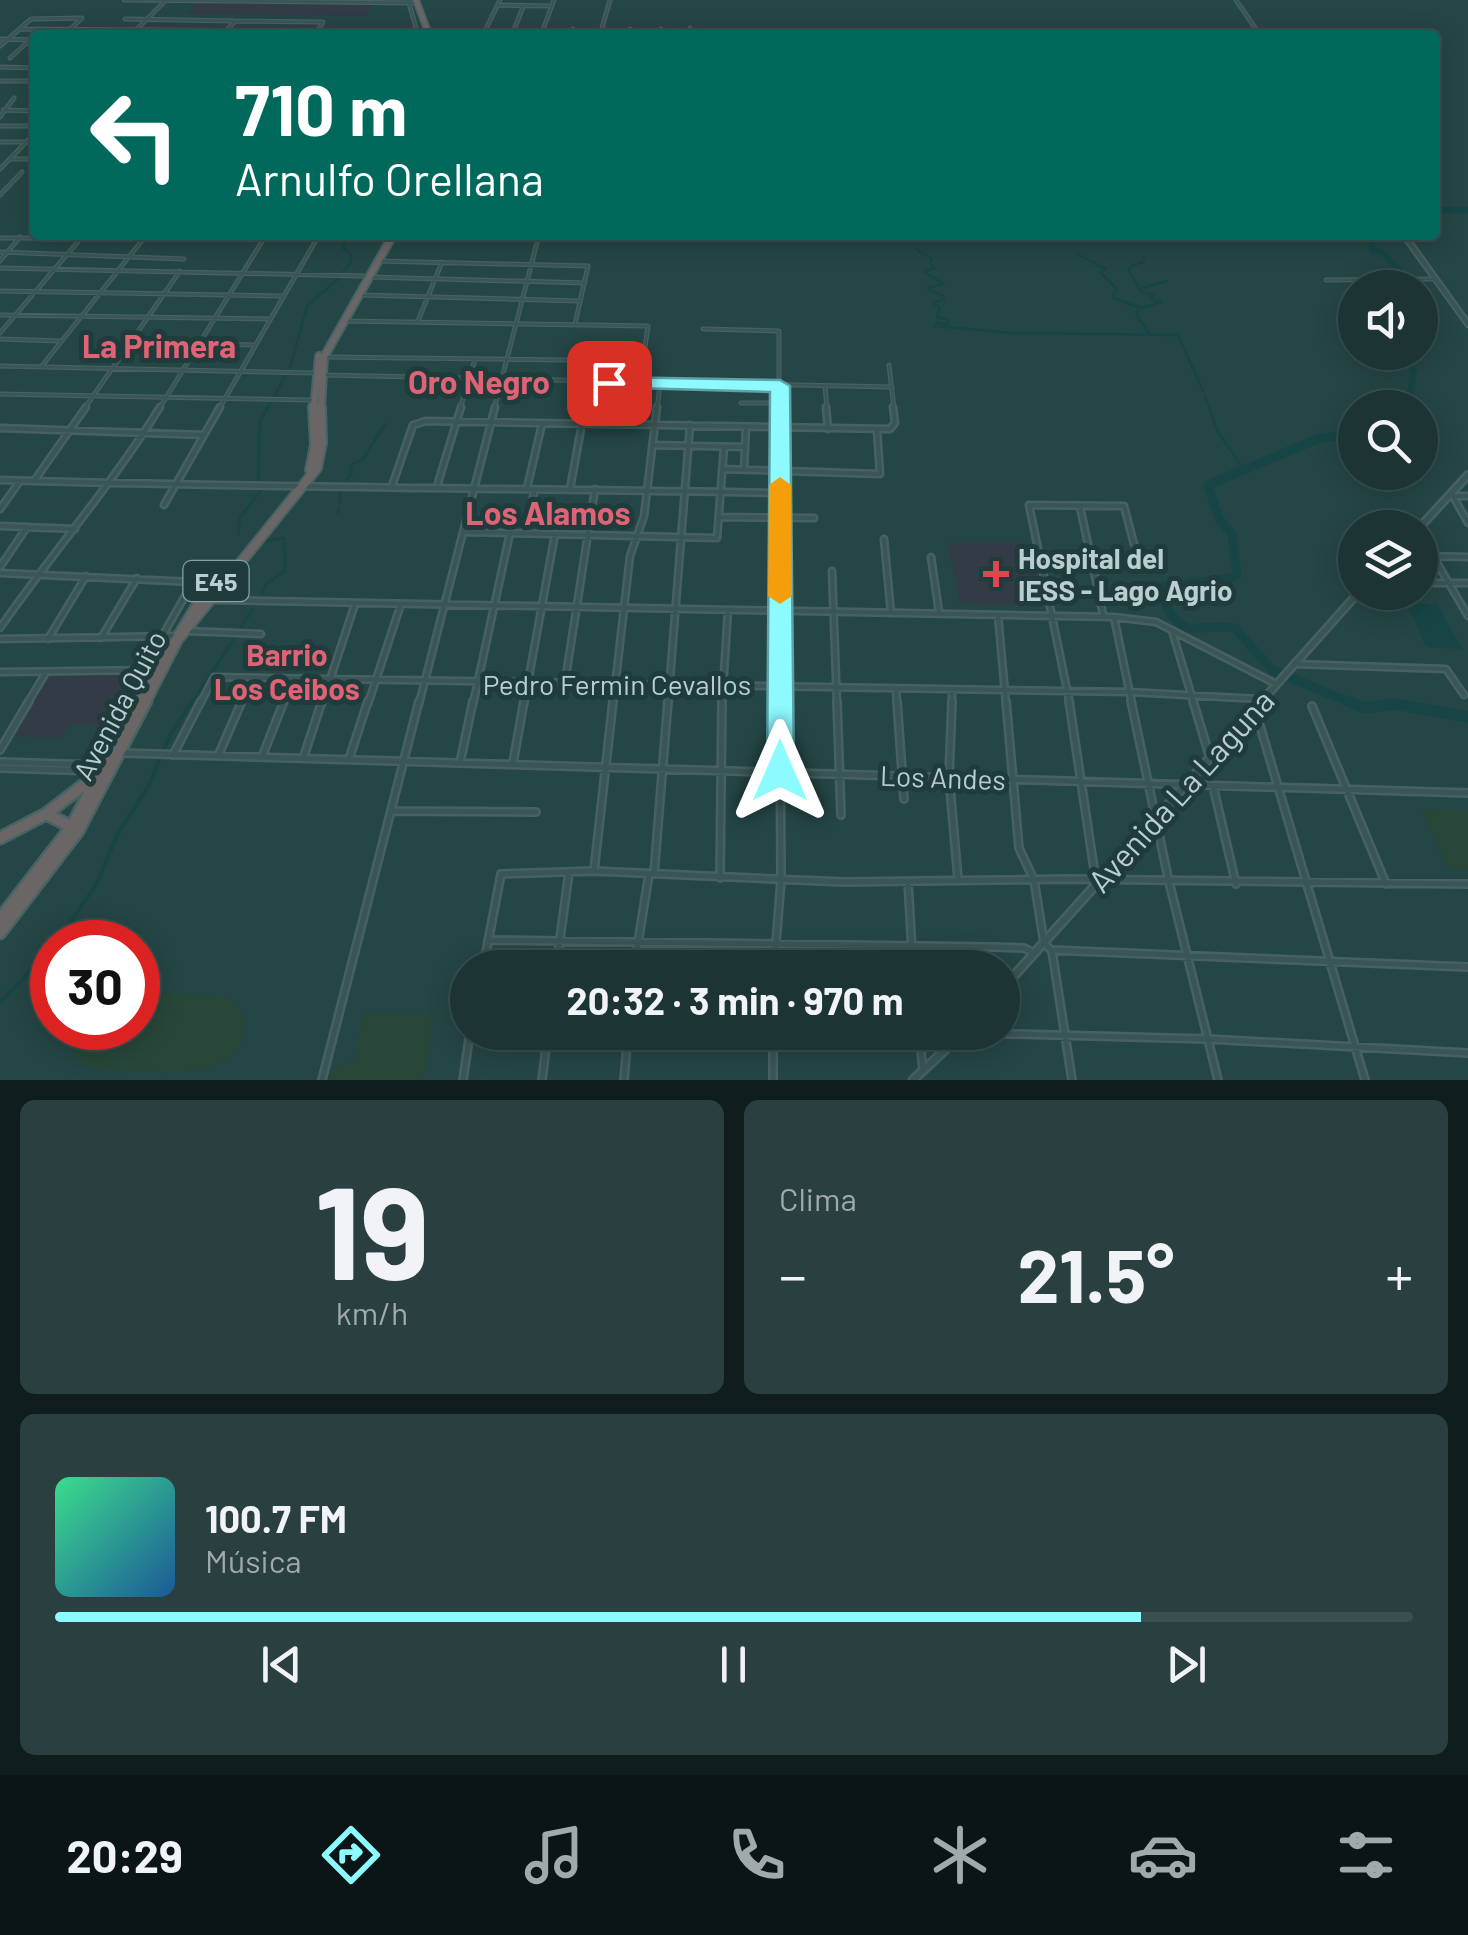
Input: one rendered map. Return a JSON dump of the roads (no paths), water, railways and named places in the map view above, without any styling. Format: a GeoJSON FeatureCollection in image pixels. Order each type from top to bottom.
{"type":"FeatureCollection","features":[{"type":"Feature","properties":{"kind":"highway"},"geometry":{"type":"LineString","coordinates":[[418,1],[429,30]]}},
{"type":"Feature","properties":{"kind":"highway","name":"Avenida Quito"},"geometry":{"type":"LineString","coordinates":[[0,933],[75,828],[153,670],[174,636],[215,582],[299,488],[314,460],[310,400],[316,374],[388,240]]}},
{"type":"Feature","properties":{"kind":"highway","name":"Avenida Quito"},"geometry":{"type":"LineString","coordinates":[[104,768],[118,753],[184,631],[299,488],[322,453],[316,374],[388,240]]}},
{"type":"Feature","properties":{"kind":"highway"},"geometry":{"type":"LineString","coordinates":[[0,838],[46,814],[104,768]]}},
{"type":"Feature","properties":{"kind":"highway"},"geometry":{"type":"LineString","coordinates":[[46,814],[75,828]]}},
{"type":"Feature","properties":{"kind":"highway","name":"Avenida Quito"},"geometry":{"type":"LineString","coordinates":[[0,919],[75,828]]}},
{"type":"Feature","properties":{"kind":"street"},"geometry":{"type":"LineString","coordinates":[[124,0],[418,1]]}},
{"type":"Feature","properties":{"kind":"street"},"geometry":{"type":"LineString","coordinates":[[137,29],[166,0]]}},
{"type":"Feature","properties":{"kind":"street"},"geometry":{"type":"LineString","coordinates":[[486,30],[500,0]]}},
{"type":"Feature","properties":{"kind":"street"},"geometry":{"type":"LineString","coordinates":[[543,30],[554,0]]}},
{"type":"Feature","properties":{"kind":"street"},"geometry":{"type":"LineString","coordinates":[[601,30],[610,0]]}},
{"type":"Feature","properties":{"kind":"street"},"geometry":{"type":"LineString","coordinates":[[1236,0],[1257,30]]}},
{"type":"Feature","properties":{"kind":"street"},"geometry":{"type":"LineString","coordinates":[[409,3],[417,30]]}},
{"type":"Feature","properties":{"kind":"street"},"geometry":{"type":"LineString","coordinates":[[498,5],[552,6]]}},
{"type":"Feature","properties":{"kind":"street"},"geometry":{"type":"LineString","coordinates":[[514,30],[524,6]]}},
{"type":"Feature","properties":{"kind":"street"},"geometry":{"type":"LineString","coordinates":[[0,46],[34,18],[82,18],[70,29]]}},
{"type":"Feature","properties":{"kind":"street"},"geometry":{"type":"LineString","coordinates":[[125,19],[323,22],[318,30]]}},
{"type":"Feature","properties":{"kind":"street"},"geometry":{"type":"LineString","coordinates":[[182,30],[190,20]]}},
{"type":"Feature","properties":{"kind":"street"},"geometry":{"type":"LineString","coordinates":[[20,29],[227,30],[236,21]]}},
{"type":"Feature","properties":{"kind":"street"},"geometry":{"type":"LineString","coordinates":[[0,40],[30,40]]}},
{"type":"Feature","properties":{"kind":"street"},"geometry":{"type":"LineString","coordinates":[[10,58],[30,42]]}},
{"type":"Feature","properties":{"kind":"street"},"geometry":{"type":"LineString","coordinates":[[0,67],[30,68]]}},
{"type":"Feature","properties":{"kind":"street"},"geometry":{"type":"LineString","coordinates":[[0,80],[30,81]]}},
{"type":"Feature","properties":{"kind":"street"},"geometry":{"type":"LineString","coordinates":[[0,117],[14,98]]}},
{"type":"Feature","properties":{"kind":"street"},"geometry":{"type":"LineString","coordinates":[[2,110],[30,111]]}},
{"type":"Feature","properties":{"kind":"street"},"geometry":{"type":"LineString","coordinates":[[0,126],[30,126]]}},
{"type":"Feature","properties":{"kind":"street"},"geometry":{"type":"LineString","coordinates":[[0,169],[30,138]]}},
{"type":"Feature","properties":{"kind":"street"},"geometry":{"type":"LineString","coordinates":[[0,142],[30,142]]}},
{"type":"Feature","properties":{"kind":"street"},"geometry":{"type":"LineString","coordinates":[[10,159],[30,159]]}},
{"type":"Feature","properties":{"kind":"street"},"geometry":{"type":"LineString","coordinates":[[0,195],[22,172]]}},
{"type":"Feature","properties":{"kind":"street"},"geometry":{"type":"LineString","coordinates":[[0,261],[20,237]]}},
{"type":"Feature","properties":{"kind":"street"},"geometry":{"type":"LineString","coordinates":[[0,238],[30,237]]}},
{"type":"Feature","properties":{"kind":"street"},"geometry":{"type":"LineString","coordinates":[[0,332],[79,240]]}},
{"type":"Feature","properties":{"kind":"street"},"geometry":{"type":"LineString","coordinates":[[41,367],[142,240]]}},
{"type":"Feature","properties":{"kind":"street"},"geometry":{"type":"LineString","coordinates":[[0,628],[35,575],[75,529],[144,434],[263,240]]}},
{"type":"Feature","properties":{"kind":"street"},"geometry":{"type":"LineString","coordinates":[[164,505],[316,240]]}},
{"type":"Feature","properties":{"kind":"street"},"geometry":{"type":"LineString","coordinates":[[322,1080],[538,240]]}},
{"type":"Feature","properties":{"kind":"street"},"geometry":{"type":"LineString","coordinates":[[1408,240],[1429,270]]}},
{"type":"Feature","properties":{"kind":"street"},"geometry":{"type":"LineString","coordinates":[[0,252],[184,259]]}},
{"type":"Feature","properties":{"kind":"street"},"geometry":{"type":"LineString","coordinates":[[378,261],[588,266],[576,324]]}},
{"type":"Feature","properties":{"kind":"street"},"geometry":{"type":"LineString","coordinates":[[418,321],[442,262]]}},
{"type":"Feature","properties":{"kind":"street"},"geometry":{"type":"LineString","coordinates":[[0,268],[585,282]]}},
{"type":"Feature","properties":{"kind":"street"},"geometry":{"type":"LineString","coordinates":[[34,481],[181,271]]}},
{"type":"Feature","properties":{"kind":"street"},"geometry":{"type":"LineString","coordinates":[[1326,280],[1338,280]]}},
{"type":"Feature","properties":{"kind":"street"},"geometry":{"type":"LineString","coordinates":[[1438,282],[1468,324]]}},
{"type":"Feature","properties":{"kind":"street"},"geometry":{"type":"LineString","coordinates":[[0,291],[284,296]]}},
{"type":"Feature","properties":{"kind":"street"},"geometry":{"type":"LineString","coordinates":[[358,295],[580,301]]}},
{"type":"Feature","properties":{"kind":"street"},"geometry":{"type":"LineString","coordinates":[[0,315],[272,319]]}},
{"type":"Feature","properties":{"kind":"street"},"geometry":{"type":"LineString","coordinates":[[324,357],[643,361],[648,326],[345,321]]}},
{"type":"Feature","properties":{"kind":"street"},"geometry":{"type":"LineString","coordinates":[[702,329],[779,330],[781,880],[775,950]]}},
{"type":"Feature","properties":{"kind":"street"},"geometry":{"type":"LineString","coordinates":[[0,339],[62,341]]}},
{"type":"Feature","properties":{"kind":"street"},"geometry":{"type":"LineString","coordinates":[[130,342],[256,345]]}},
{"type":"Feature","properties":{"kind":"street"},"geometry":{"type":"LineString","coordinates":[[437,486],[476,359]]}},
{"type":"Feature","properties":{"kind":"street"},"geometry":{"type":"LineString","coordinates":[[570,488],[593,360]]}},
{"type":"Feature","properties":{"kind":"street"},"geometry":{"type":"LineString","coordinates":[[392,486],[412,425],[426,420],[892,428],[888,365]]}},
{"type":"Feature","properties":{"kind":"street"},"geometry":{"type":"LineString","coordinates":[[0,366],[502,381],[892,387]]}},
{"type":"Feature","properties":{"kind":"street"},"geometry":{"type":"LineString","coordinates":[[550,391],[552,382]]}},
{"type":"Feature","properties":{"kind":"street"},"geometry":{"type":"LineString","coordinates":[[623,424],[629,383]]}},
{"type":"Feature","properties":{"kind":"street"},"geometry":{"type":"LineString","coordinates":[[594,871],[630,556],[647,490],[660,384]]}},
{"type":"Feature","properties":{"kind":"street"},"geometry":{"type":"LineString","coordinates":[[824,386],[828,429]]}},
{"type":"Feature","properties":{"kind":"street"},"geometry":{"type":"LineString","coordinates":[[0,394],[310,400]]}},
{"type":"Feature","properties":{"kind":"street"},"geometry":{"type":"LineString","coordinates":[[741,403],[780,403]]}},
{"type":"Feature","properties":{"kind":"street"},"geometry":{"type":"LineString","coordinates":[[526,488],[542,424]]}},
{"type":"Feature","properties":{"kind":"street"},"geometry":{"type":"LineString","coordinates":[[635,950],[651,874],[690,425]]}},
{"type":"Feature","properties":{"kind":"street"},"geometry":{"type":"LineString","coordinates":[[744,470],[746,427]]}},
{"type":"Feature","properties":{"kind":"street"},"geometry":{"type":"LineString","coordinates":[[0,428],[204,435]]}},
{"type":"Feature","properties":{"kind":"street"},"geometry":{"type":"LineString","coordinates":[[722,470],[880,474],[877,430]]}},
{"type":"Feature","properties":{"kind":"street"},"geometry":{"type":"LineString","coordinates":[[653,445],[744,446]]}},
{"type":"Feature","properties":{"kind":"street"},"geometry":{"type":"LineString","coordinates":[[464,532],[717,538],[724,448]]}},
{"type":"Feature","properties":{"kind":"street"},"geometry":{"type":"LineString","coordinates":[[1436,510],[1468,475]]}},
{"type":"Feature","properties":{"kind":"street"},"geometry":{"type":"LineString","coordinates":[[0,480],[299,488],[475,486],[779,493]]}},
{"type":"Feature","properties":{"kind":"street"},"geometry":{"type":"LineString","coordinates":[[0,509],[20,480]]}},
{"type":"Feature","properties":{"kind":"street"},"geometry":{"type":"LineString","coordinates":[[524,533],[535,488]]}},
{"type":"Feature","properties":{"kind":"street"},"geometry":{"type":"LineString","coordinates":[[564,684],[595,489]]}},
{"type":"Feature","properties":{"kind":"street"},"geometry":{"type":"LineString","coordinates":[[1451,495],[1468,496]]}},
{"type":"Feature","properties":{"kind":"street"},"geometry":{"type":"LineString","coordinates":[[1451,495],[1468,522]]}},
{"type":"Feature","properties":{"kind":"street"},"geometry":{"type":"LineString","coordinates":[[1096,882],[1068,691],[1030,505],[1124,506],[1134,544]]}},
{"type":"Feature","properties":{"kind":"street"},"geometry":{"type":"LineString","coordinates":[[1080,506],[1103,616]]}},
{"type":"Feature","properties":{"kind":"street"},"geometry":{"type":"LineString","coordinates":[[718,517],[814,518]]}},
{"type":"Feature","properties":{"kind":"street"},"geometry":{"type":"LineString","coordinates":[[0,526],[75,529]]}},
{"type":"Feature","properties":{"kind":"street"},"geometry":{"type":"LineString","coordinates":[[27,527],[0,570],[35,575],[215,582]]}},
{"type":"Feature","properties":{"kind":"street"},"geometry":{"type":"LineString","coordinates":[[460,762],[510,533]]}},
{"type":"Feature","properties":{"kind":"street"},"geometry":{"type":"LineString","coordinates":[[513,764],[555,534]]}},
{"type":"Feature","properties":{"kind":"street"},"geometry":{"type":"LineString","coordinates":[[884,539],[890,613]]}},
{"type":"Feature","properties":{"kind":"street"},"geometry":{"type":"LineString","coordinates":[[1438,556],[1468,557]]}},
{"type":"Feature","properties":{"kind":"street"},"geometry":{"type":"LineString","coordinates":[[931,557],[939,614]]}},
{"type":"Feature","properties":{"kind":"street"},"geometry":{"type":"LineString","coordinates":[[1438,563],[1468,616]]}},
{"type":"Feature","properties":{"kind":"street"},"geometry":{"type":"LineString","coordinates":[[832,571],[841,815]]}},
{"type":"Feature","properties":{"kind":"street"},"geometry":{"type":"LineString","coordinates":[[48,639],[86,576]]}},
{"type":"Feature","properties":{"kind":"street"},"geometry":{"type":"LineString","coordinates":[[101,638],[137,578]]}},
{"type":"Feature","properties":{"kind":"street"},"geometry":{"type":"LineString","coordinates":[[0,765],[104,768],[140,670],[194,580]]}},
{"type":"Feature","properties":{"kind":"street"},"geometry":{"type":"LineString","coordinates":[[1438,583],[1468,584]]}},
{"type":"Feature","properties":{"kind":"street"},"geometry":{"type":"LineString","coordinates":[[206,600],[1114,616],[1160,624],[1278,682]]}},
{"type":"Feature","properties":{"kind":"street"},"geometry":{"type":"LineString","coordinates":[[304,758],[355,604]]}},
{"type":"Feature","properties":{"kind":"street"},"geometry":{"type":"LineString","coordinates":[[348,758],[400,605]]}},
{"type":"Feature","properties":{"kind":"street"},"geometry":{"type":"LineString","coordinates":[[720,878],[722,685],[728,610]]}},
{"type":"Feature","properties":{"kind":"street","name":"Avenida La Laguna"},"geometry":{"type":"LineString","coordinates":[[1020,969],[1343,610]]}},
{"type":"Feature","properties":{"kind":"street"},"geometry":{"type":"LineString","coordinates":[[998,614],[1019,848],[1034,880],[1044,943],[1052,950],[1468,968]]}},
{"type":"Feature","properties":{"kind":"street"},"geometry":{"type":"LineString","coordinates":[[1114,616],[1147,784],[1218,1080]]}},
{"type":"Feature","properties":{"kind":"street"},"geometry":{"type":"LineString","coordinates":[[1170,630],[1176,639],[1210,758]]}},
{"type":"Feature","properties":{"kind":"street"},"geometry":{"type":"LineString","coordinates":[[184,631],[261,634]]}},
{"type":"Feature","properties":{"kind":"street"},"geometry":{"type":"LineString","coordinates":[[0,639],[174,636]]}},
{"type":"Feature","properties":{"kind":"street"},"geometry":{"type":"LineString","coordinates":[[1292,666],[1446,668],[1464,695]]}},
{"type":"Feature","properties":{"kind":"street"},"geometry":{"type":"LineString","coordinates":[[0,672],[153,670]]}},
{"type":"Feature","properties":{"kind":"street"},"geometry":{"type":"LineString","coordinates":[[0,750],[45,674]]}},
{"type":"Feature","properties":{"kind":"street","name":"Pedro Fermin Cevallos"},"geometry":{"type":"LineString","coordinates":[[171,755],[212,678],[1130,692],[1263,700]]}},
{"type":"Feature","properties":{"kind":"street"},"geometry":{"type":"LineString","coordinates":[[218,756],[252,678]]}},
{"type":"Feature","properties":{"kind":"street"},"geometry":{"type":"LineString","coordinates":[[262,757],[292,679]]}},
{"type":"Feature","properties":{"kind":"street"},"geometry":{"type":"LineString","coordinates":[[896,688],[904,800]]}},
{"type":"Feature","properties":{"kind":"street"},"geometry":{"type":"LineString","coordinates":[[952,690],[950,777],[958,882]]}},
{"type":"Feature","properties":{"kind":"street"},"geometry":{"type":"LineString","coordinates":[[1312,706],[1386,884]]}},
{"type":"Feature","properties":{"kind":"street"},"geometry":{"type":"LineString","coordinates":[[1256,709],[1284,788],[1327,961],[1365,1080]]}},
{"type":"Feature","properties":{"kind":"street","name":"Los Andes"},"geometry":{"type":"LineString","coordinates":[[118,753],[1468,793]]}},
{"type":"Feature","properties":{"kind":"street"},"geometry":{"type":"LineString","coordinates":[[1213,786],[1236,884]]}},
{"type":"Feature","properties":{"kind":"street"},"geometry":{"type":"LineString","coordinates":[[391,811],[536,812]]}},
{"type":"Feature","properties":{"kind":"street"},"geometry":{"type":"LineString","coordinates":[[486,950],[501,874],[594,871],[781,880],[1468,884]]}},
{"type":"Feature","properties":{"kind":"street"},"geometry":{"type":"LineString","coordinates":[[558,950],[569,872]]}},
{"type":"Feature","properties":{"kind":"street"},"geometry":{"type":"LineString","coordinates":[[908,881],[911,950]]}},
{"type":"Feature","properties":{"kind":"street"},"geometry":{"type":"LineString","coordinates":[[488,940],[560,938],[775,946],[910,944],[1024,948],[1034,953]]}},
{"type":"Feature","properties":{"kind":"street"},"geometry":{"type":"LineString","coordinates":[[1052,950],[1072,1080]]}},
{"type":"Feature","properties":{"kind":"street"},"geometry":{"type":"LineString","coordinates":[[1020,1036],[1208,1039],[1468,1053]]}},
{"type":"Feature","properties":{"kind":"street"},"geometry":{"type":"LineString","coordinates":[[463,1080],[467,1050]]}},
{"type":"Feature","properties":{"kind":"street"},"geometry":{"type":"LineString","coordinates":[[542,1080],[546,1050]]}},
{"type":"Feature","properties":{"kind":"street"},"geometry":{"type":"LineString","coordinates":[[624,1080],[626,1050]]}},
{"type":"Feature","properties":{"kind":"street"},"geometry":{"type":"LineString","coordinates":[[773,1050],[774,1080]]}},
{"type":"Feature","properties":{"kind":"street"},"geometry":{"type":"LineString","coordinates":[[920,1050],[922,1070]]}},
{"type":"Feature","properties":{"kind":"street"},"geometry":{"type":"LineString","coordinates":[[913,1080],[945,1050]]}},
{"type":"Feature","properties":{"kind":"water"},"geometry":{"type":"Polygon","coordinates":[[[1438,606],[1462,649],[1426,647],[1410,610],[1438,610],[1438,606]]]}},
{"type":"Feature","properties":{"kind":"waterway"},"geometry":{"type":"LineString","coordinates":[[1440,210],[1468,210]]}},
{"type":"Feature","properties":{"kind":"waterway"},"geometry":{"type":"LineString","coordinates":[[343,272],[351,263],[350,253],[343,248],[344,240]]}},
{"type":"Feature","properties":{"kind":"waterway"},"geometry":{"type":"LineString","coordinates":[[1372,240],[1373,251],[1382,252],[1399,270]]}},
{"type":"Feature","properties":{"kind":"waterway"},"geometry":{"type":"LineString","coordinates":[[916,249],[932,259],[930,264],[936,268],[924,272],[944,284],[927,288],[943,296],[944,299],[932,303],[940,307],[937,317],[949,320],[948,325],[937,322],[934,326],[1012,333],[1178,335],[1203,391]]}},
{"type":"Feature","properties":{"kind":"waterway"},"geometry":{"type":"LineString","coordinates":[[1079,255],[1106,269],[1100,272],[1118,290],[1113,293],[1114,298],[1140,308],[1136,314],[1149,333]]}},
{"type":"Feature","properties":{"kind":"waterway"},"geometry":{"type":"LineString","coordinates":[[1142,308],[1161,302],[1150,299],[1154,295],[1141,292],[1129,271],[1131,266],[1143,262],[1144,256]]}},
{"type":"Feature","properties":{"kind":"waterway"},"geometry":{"type":"LineString","coordinates":[[290,368],[307,306],[339,278]]}},
{"type":"Feature","properties":{"kind":"waterway"},"geometry":{"type":"LineString","coordinates":[[1143,288],[1166,281]]}},
{"type":"Feature","properties":{"kind":"waterway"},"geometry":{"type":"LineString","coordinates":[[1411,390],[1414,370]]}},
{"type":"Feature","properties":{"kind":"waterway"},"geometry":{"type":"LineString","coordinates":[[258,483],[260,421],[286,375]]}},
{"type":"Feature","properties":{"kind":"waterway"},"geometry":{"type":"LineString","coordinates":[[1205,396],[1218,432],[1245,472]]}},
{"type":"Feature","properties":{"kind":"waterway"},"geometry":{"type":"LineString","coordinates":[[346,482],[353,471],[350,466],[363,459],[385,424]]}},
{"type":"Feature","properties":{"kind":"waterway"},"geometry":{"type":"LineString","coordinates":[[1338,436],[1320,438],[1208,485],[1219,519],[1232,534],[1237,574],[1233,578],[1164,587],[1159,591],[1167,608],[1183,625],[1235,628],[1272,670],[1354,704]]}},
{"type":"Feature","properties":{"kind":"waterway"},"geometry":{"type":"LineString","coordinates":[[340,490],[340,503]]}},
{"type":"Feature","properties":{"kind":"waterway"},"geometry":{"type":"LineString","coordinates":[[238,534],[240,518],[260,491]]}},
{"type":"Feature","properties":{"kind":"waterway"},"geometry":{"type":"LineString","coordinates":[[338,513],[339,508]]}},
{"type":"Feature","properties":{"kind":"waterway"},"geometry":{"type":"LineString","coordinates":[[261,595],[267,583],[285,571],[284,538],[265,541]]}},
{"type":"Feature","properties":{"kind":"waterway"},"geometry":{"type":"LineString","coordinates":[[191,704],[253,609]]}},
{"type":"Feature","properties":{"kind":"waterway"},"geometry":{"type":"LineString","coordinates":[[72,920],[97,883],[117,835],[149,785],[170,735],[192,701]]}},
{"type":"Feature","properties":{"kind":"waterway"},"geometry":{"type":"LineString","coordinates":[[1348,701],[1365,708],[1395,704],[1468,717]]}},
{"type":"Feature","properties":{"kind":"waterway"},"geometry":{"type":"LineString","coordinates":[[0,1003],[30,971]]}},
{"type":"Feature","properties":{"kind":"place","name":"Hospital del IESS - Lago Agrio"},"geometry":{"type":"Point","coordinates":[996,574]}},
{"type":"Feature","properties":{"kind":"district","name":"La Primera"},"geometry":{"type":"Point","coordinates":[159,345]}},
{"type":"Feature","properties":{"kind":"district","name":"Oro Negro"},"geometry":{"type":"Point","coordinates":[479,381]}},
{"type":"Feature","properties":{"kind":"district","name":"Los Alamos"},"geometry":{"type":"Point","coordinates":[548,512]}},
{"type":"Feature","properties":{"kind":"district","name":"Barrio Los Ceibos"},"geometry":{"type":"Point","coordinates":[287,671]}}]}
